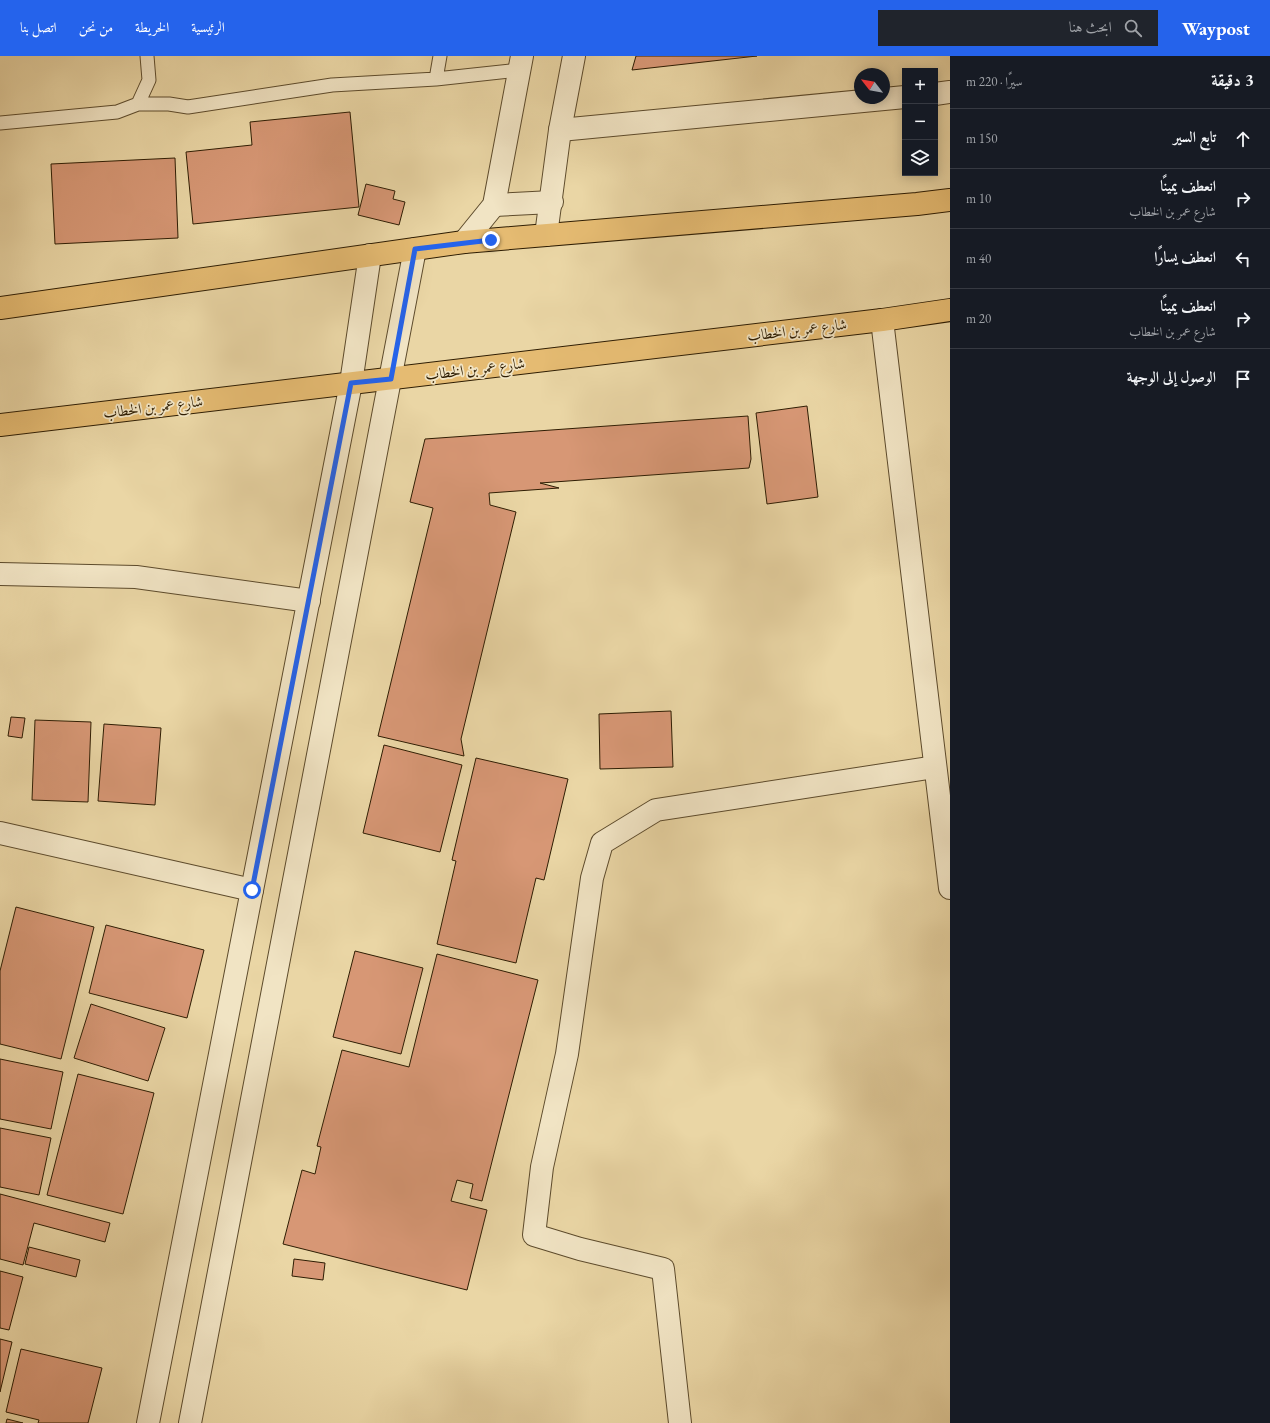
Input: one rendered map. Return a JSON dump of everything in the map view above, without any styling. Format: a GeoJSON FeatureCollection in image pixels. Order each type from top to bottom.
{"type":"FeatureCollection","features":[{"type":"Feature","properties":{"kind":"main road"},"geometry":{"type":"LineString","coordinates":[[0,308],[464,242],[950,200]]}},
{"type":"Feature","properties":{"kind":"main road","name":"شارع عمر بن الخطاب"},"geometry":{"type":"LineString","coordinates":[[0,425],[882,320],[950,310]]}},
{"type":"Feature","properties":{"kind":"street"},"geometry":{"type":"LineString","coordinates":[[546,235],[552,202],[560,130],[574,56]]}},
{"type":"Feature","properties":{"kind":"street"},"geometry":{"type":"LineString","coordinates":[[464,242],[494,205],[521,63]]}},
{"type":"Feature","properties":{"kind":"street"},"geometry":{"type":"LineString","coordinates":[[938,94],[950,92]]}},
{"type":"Feature","properties":{"kind":"street"},"geometry":{"type":"LineString","coordinates":[[560,130],[902,97]]}},
{"type":"Feature","properties":{"kind":"street"},"geometry":{"type":"LineString","coordinates":[[494,205],[552,202]]}},
{"type":"Feature","properties":{"kind":"street"},"geometry":{"type":"LineString","coordinates":[[190,1423],[415,249]]}},
{"type":"Feature","properties":{"kind":"street"},"geometry":{"type":"LineString","coordinates":[[148,1423],[351,383],[370,255]]}},
{"type":"Feature","properties":{"kind":"street"},"geometry":{"type":"LineString","coordinates":[[882,320],[950,888]]}},
{"type":"Feature","properties":{"kind":"street"},"geometry":{"type":"LineString","coordinates":[[0,574],[136,576],[309,601]]}},
{"type":"Feature","properties":{"kind":"street"},"geometry":{"type":"LineString","coordinates":[[680,1423],[663,1269],[580,1249],[534,1235],[542,1167],[567,1054],[592,878],[602,844],[656,810],[935,767]]}},
{"type":"Feature","properties":{"kind":"street"},"geometry":{"type":"LineString","coordinates":[[0,833],[252,890]]}},
{"type":"Feature","properties":{"kind":"lane"},"geometry":{"type":"LineString","coordinates":[[138,104],[149,80],[147,56]]}},
{"type":"Feature","properties":{"kind":"lane"},"geometry":{"type":"LineString","coordinates":[[436,79],[440,56]]}},
{"type":"Feature","properties":{"kind":"lane"},"geometry":{"type":"LineString","coordinates":[[0,123],[116,112],[138,104],[169,104],[188,107],[332,85],[436,79],[521,63]]}},
{"type":"Feature","properties":{"kind":"building"},"geometry":{"type":"Polygon","coordinates":[[[636,56],[757,56],[632,70],[636,56]]]}},
{"type":"Feature","properties":{"kind":"building"},"geometry":{"type":"Polygon","coordinates":[[[350,112],[359,207],[193,224],[186,152],[252,145],[250,122],[350,112]]]}},
{"type":"Feature","properties":{"kind":"building"},"geometry":{"type":"Polygon","coordinates":[[[175,158],[178,238],[55,244],[51,164],[175,158]]]}},
{"type":"Feature","properties":{"kind":"building"},"geometry":{"type":"Polygon","coordinates":[[[366,184],[395,191],[393,199],[405,202],[399,225],[358,215],[366,184]]]}},
{"type":"Feature","properties":{"kind":"building"},"geometry":{"type":"Polygon","coordinates":[[[807,406],[818,497],[767,504],[756,413],[807,406]]]}},
{"type":"Feature","properties":{"kind":"building"},"geometry":{"type":"Polygon","coordinates":[[[748,416],[751,459],[749,468],[540,483],[559,488],[489,493],[490,505],[516,512],[461,739],[464,756],[378,736],[433,508],[410,502],[425,439],[748,416]]]}},
{"type":"Feature","properties":{"kind":"building"},"geometry":{"type":"Polygon","coordinates":[[[671,711],[673,767],[600,769],[599,714],[671,711]]]}},
{"type":"Feature","properties":{"kind":"building"},"geometry":{"type":"Polygon","coordinates":[[[11,717],[25,718],[22,738],[8,736],[11,717]]]}},
{"type":"Feature","properties":{"kind":"building"},"geometry":{"type":"Polygon","coordinates":[[[35,720],[91,722],[88,802],[32,800],[35,720]]]}},
{"type":"Feature","properties":{"kind":"building"},"geometry":{"type":"Polygon","coordinates":[[[104,724],[161,728],[155,805],[98,801],[104,724]]]}},
{"type":"Feature","properties":{"kind":"building"},"geometry":{"type":"Polygon","coordinates":[[[384,745],[462,765],[440,852],[363,833],[384,745]]]}},
{"type":"Feature","properties":{"kind":"building"},"geometry":{"type":"Polygon","coordinates":[[[476,758],[568,779],[544,880],[536,878],[516,963],[437,944],[456,861],[452,860],[476,758]]]}},
{"type":"Feature","properties":{"kind":"building"},"geometry":{"type":"Polygon","coordinates":[[[16,907],[94,927],[61,1059],[0,1044],[0,971],[16,907]]]}},
{"type":"Feature","properties":{"kind":"building"},"geometry":{"type":"Polygon","coordinates":[[[106,925],[204,950],[187,1018],[89,993],[106,925]]]}},
{"type":"Feature","properties":{"kind":"building"},"geometry":{"type":"Polygon","coordinates":[[[355,951],[423,968],[401,1054],[333,1037],[355,951]]]}},
{"type":"Feature","properties":{"kind":"building"},"geometry":{"type":"Polygon","coordinates":[[[437,954],[538,980],[482,1201],[470,1198],[473,1184],[457,1180],[451,1201],[487,1210],[467,1290],[283,1244],[302,1170],[315,1174],[321,1147],[317,1146],[342,1050],[409,1067],[437,954]]]}},
{"type":"Feature","properties":{"kind":"building"},"geometry":{"type":"Polygon","coordinates":[[[91,1004],[165,1028],[148,1081],[74,1058],[91,1004]]]}},
{"type":"Feature","properties":{"kind":"building"},"geometry":{"type":"Polygon","coordinates":[[[0,1059],[63,1072],[51,1129],[0,1119],[0,1059]]]}},
{"type":"Feature","properties":{"kind":"building"},"geometry":{"type":"Polygon","coordinates":[[[78,1074],[154,1093],[123,1214],[47,1195],[78,1074]]]}},
{"type":"Feature","properties":{"kind":"building"},"geometry":{"type":"Polygon","coordinates":[[[0,1128],[51,1138],[39,1195],[0,1187],[0,1128]]]}},
{"type":"Feature","properties":{"kind":"building"},"geometry":{"type":"Polygon","coordinates":[[[0,1194],[110,1223],[105,1242],[34,1223],[23,1265],[0,1259],[0,1194]]]}},
{"type":"Feature","properties":{"kind":"building"},"geometry":{"type":"Polygon","coordinates":[[[29,1247],[80,1260],[76,1277],[25,1264],[29,1247]]]}},
{"type":"Feature","properties":{"kind":"building"},"geometry":{"type":"Polygon","coordinates":[[[294,1259],[325,1263],[323,1280],[292,1276],[294,1259]]]}},
{"type":"Feature","properties":{"kind":"building"},"geometry":{"type":"Polygon","coordinates":[[[0,1271],[23,1277],[9,1330],[0,1328],[0,1271]]]}},
{"type":"Feature","properties":{"kind":"building"},"geometry":{"type":"Polygon","coordinates":[[[0,1339],[12,1342],[0,1392],[0,1339]]]}},
{"type":"Feature","properties":{"kind":"building"},"geometry":{"type":"Polygon","coordinates":[[[21,1349],[102,1368],[88,1423],[38,1423],[39,1420],[6,1412],[21,1349]]]}},
{"type":"Feature","properties":{"kind":"building"},"geometry":{"type":"Polygon","coordinates":[[[7,1419],[23,1423],[6,1423],[7,1419]]]}},
{"type":"Feature","properties":{"kind":"route"},"geometry":{"type":"LineString","coordinates":[[252,890],[351,383],[391,379],[415,249],[491,240]]}}]}
